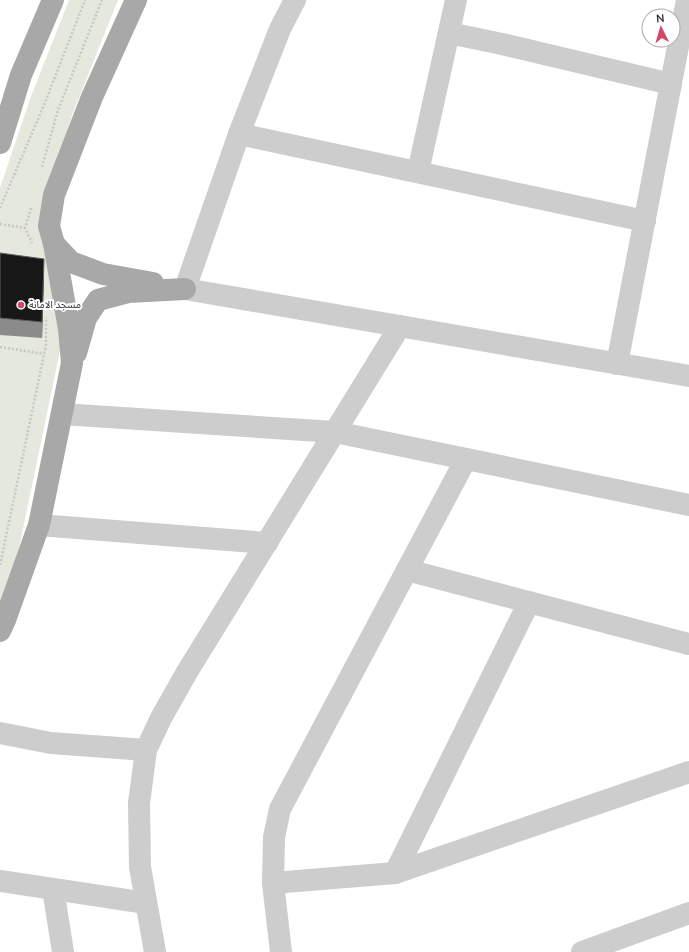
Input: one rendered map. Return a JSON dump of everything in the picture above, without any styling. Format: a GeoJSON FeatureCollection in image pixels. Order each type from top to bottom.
{"type":"FeatureCollection","features":[{"type":"Feature","properties":{"kind":"main road"},"geometry":{"type":"LineString","coordinates":[[0,143],[21,75],[53,0]]}},
{"type":"Feature","properties":{"kind":"main road"},"geometry":{"type":"LineString","coordinates":[[72,363],[69,329],[54,244],[49,226],[54,195],[92,97],[136,0]]}},
{"type":"Feature","properties":{"kind":"main road"},"geometry":{"type":"LineString","coordinates":[[54,244],[71,262],[103,274],[185,289]]}},
{"type":"Feature","properties":{"kind":"main road"},"geometry":{"type":"LineString","coordinates":[[0,631],[39,525],[72,363],[86,318],[98,300],[128,292],[185,289]]}},
{"type":"Feature","properties":{"kind":"street"},"geometry":{"type":"LineString","coordinates":[[295,0],[280,29],[239,134],[185,289],[689,376]]}},
{"type":"Feature","properties":{"kind":"street"},"geometry":{"type":"LineString","coordinates":[[418,172],[456,0]]}},
{"type":"Feature","properties":{"kind":"street"},"geometry":{"type":"LineString","coordinates":[[617,364],[687,0]]}},
{"type":"Feature","properties":{"kind":"street"},"geometry":{"type":"LineString","coordinates":[[449,33],[671,84]]}},
{"type":"Feature","properties":{"kind":"street"},"geometry":{"type":"LineString","coordinates":[[239,134],[645,221]]}},
{"type":"Feature","properties":{"kind":"street"},"geometry":{"type":"LineString","coordinates":[[155,952],[140,867],[139,803],[146,750],[161,718],[187,672],[400,326]]}},
{"type":"Feature","properties":{"kind":"street"},"geometry":{"type":"LineString","coordinates":[[62,414],[335,432],[689,505]]}},
{"type":"Feature","properties":{"kind":"street"},"geometry":{"type":"LineString","coordinates":[[281,952],[273,883],[274,837],[280,809],[466,459]]}},
{"type":"Feature","properties":{"kind":"street"},"geometry":{"type":"LineString","coordinates":[[39,525],[267,543]]}},
{"type":"Feature","properties":{"kind":"street"},"geometry":{"type":"LineString","coordinates":[[407,570],[689,644]]}},
{"type":"Feature","properties":{"kind":"street"},"geometry":{"type":"LineString","coordinates":[[395,873],[529,602]]}},
{"type":"Feature","properties":{"kind":"street"},"geometry":{"type":"LineString","coordinates":[[0,733],[51,743],[146,750]]}},
{"type":"Feature","properties":{"kind":"street"},"geometry":{"type":"LineString","coordinates":[[273,883],[395,873],[689,772]]}},
{"type":"Feature","properties":{"kind":"street"},"geometry":{"type":"LineString","coordinates":[[0,881],[146,903]]}},
{"type":"Feature","properties":{"kind":"street"},"geometry":{"type":"LineString","coordinates":[[53,889],[63,952]]}},
{"type":"Feature","properties":{"kind":"street"},"geometry":{"type":"LineString","coordinates":[[582,952],[689,913]]}},
{"type":"Feature","properties":{"kind":"path"},"geometry":{"type":"LineString","coordinates":[[0,208],[44,104],[85,0]]}},
{"type":"Feature","properties":{"kind":"path"},"geometry":{"type":"LineString","coordinates":[[0,224],[25,228]]}},
{"type":"Feature","properties":{"kind":"path"},"geometry":{"type":"LineString","coordinates":[[0,347],[44,354]]}},
{"type":"Feature","properties":{"kind":"shaded area"},"geometry":{"type":"Polygon","coordinates":[[[69,0],[118,0],[72,115],[40,228],[61,346],[20,543],[5,608],[0,619],[0,188],[30,99],[69,0]]]}},
{"type":"Feature","properties":{"kind":"building","name":"مسجد الامانة"},"geometry":{"type":"Polygon","coordinates":[[[0,253],[44,259],[42,322],[0,318],[0,253]]]}},
{"type":"Feature","properties":{"kind":"place","name":"مسجد الامانة"},"geometry":{"type":"Point","coordinates":[21,305]}}]}
